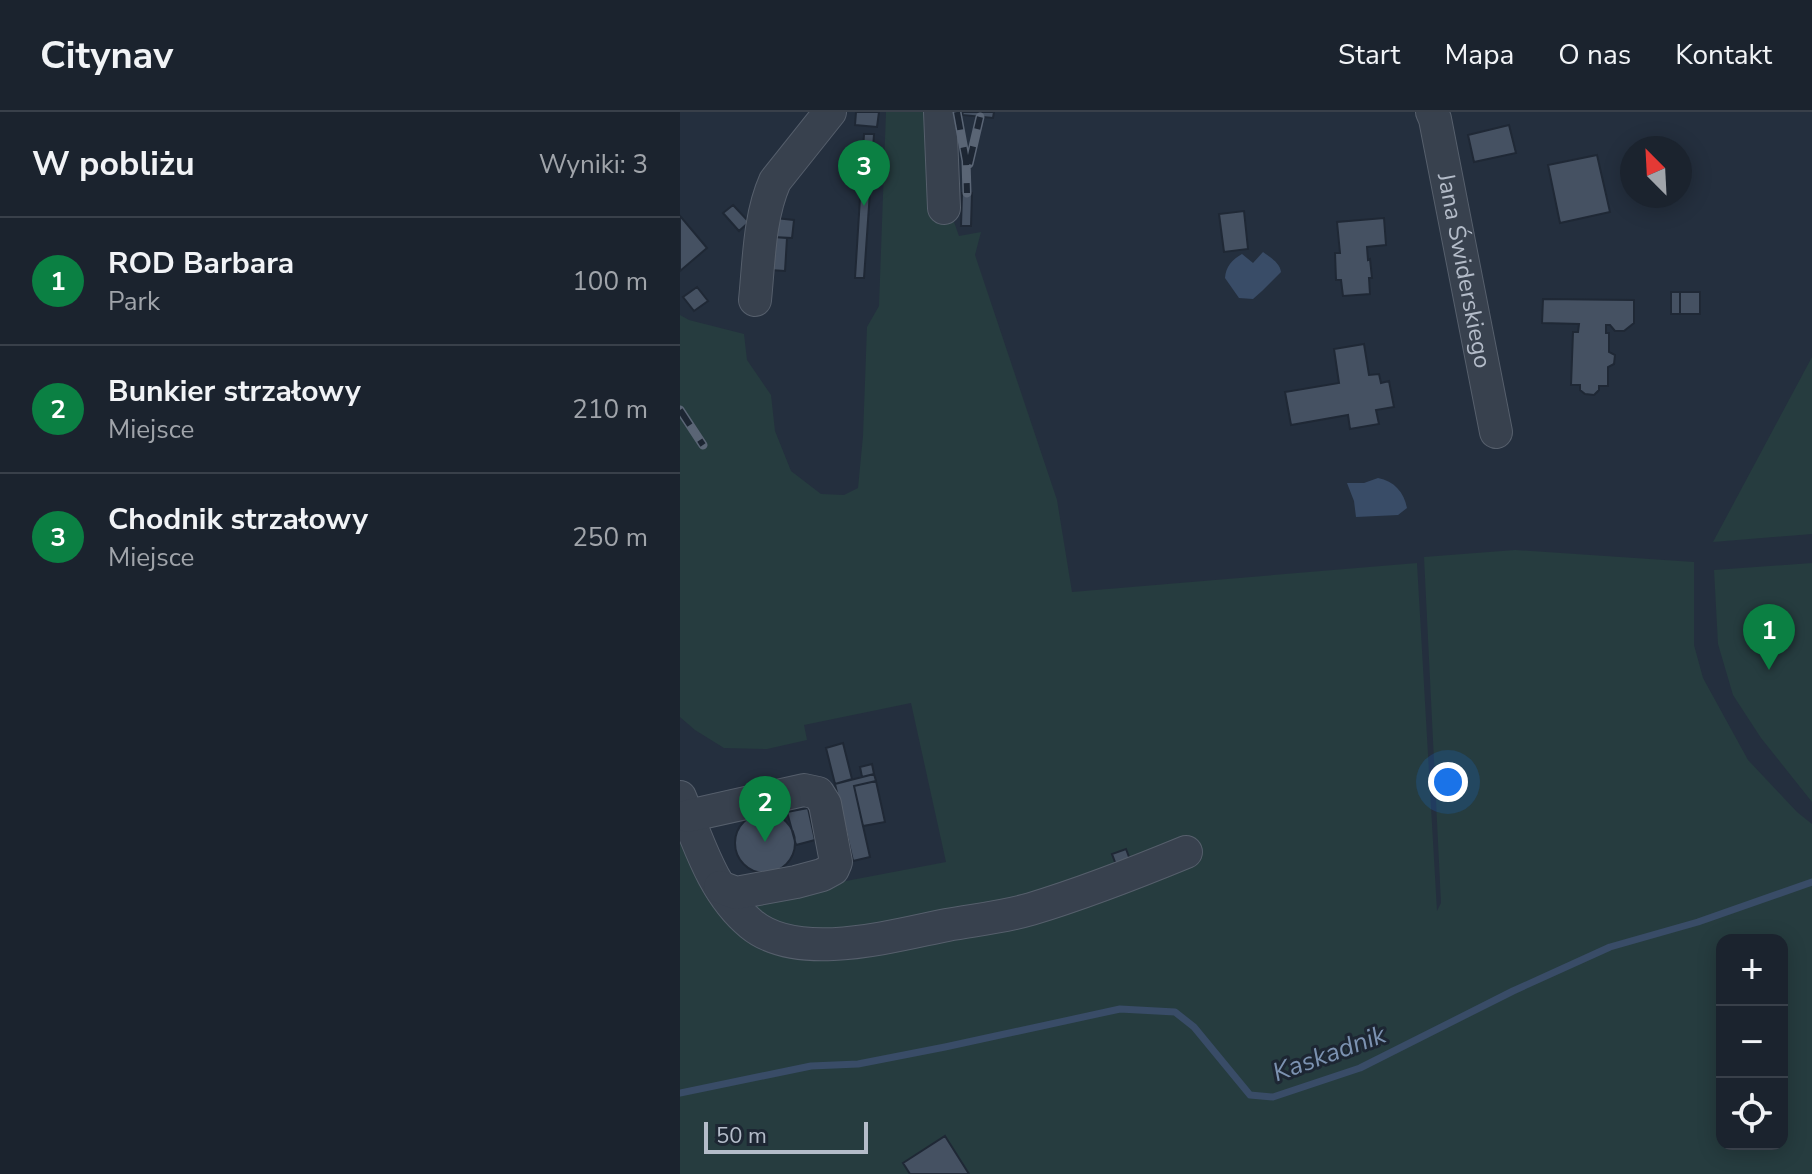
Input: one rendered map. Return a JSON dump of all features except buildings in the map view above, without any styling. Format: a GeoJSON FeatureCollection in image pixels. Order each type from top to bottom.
{"type":"FeatureCollection","features":[{"type":"Feature","properties":{"kind":"street"},"geometry":{"type":"LineString","coordinates":[[755,300],[769,194],[775,181],[830,112]]}},
{"type":"Feature","properties":{"kind":"street"},"geometry":{"type":"LineString","coordinates":[[940,112],[944,208]]}},
{"type":"Feature","properties":{"kind":"street","name":"Jana Świderskiego"},"geometry":{"type":"LineString","coordinates":[[1432,112],[1496,432]]}},
{"type":"Feature","properties":{"kind":"street"},"geometry":{"type":"LineString","coordinates":[[720,887],[736,893],[796,882],[833,869],[836,862],[825,804],[818,793],[804,790],[684,807],[720,887],[733,906],[752,926],[774,937],[803,944],[831,945],[876,939],[1027,910],[1113,882],[1186,852]]}},
{"type":"Feature","properties":{"kind":"green space"},"geometry":{"type":"Polygon","coordinates":[[[886,112],[931,112],[942,221],[954,222],[959,236],[981,232],[975,255],[1057,500],[1072,592],[1417,563],[1437,911],[1441,903],[1424,557],[1515,550],[1694,562],[1694,645],[1703,678],[1748,760],[1812,824],[1812,1174],[680,1174],[680,840],[730,903],[946,862],[911,703],[804,725],[807,740],[767,749],[724,748],[680,717],[680,315],[744,334],[747,360],[771,395],[775,431],[791,471],[821,494],[844,495],[858,488],[867,327],[879,306],[886,112]]]}},
{"type":"Feature","properties":{"kind":"green space"},"geometry":{"type":"Polygon","coordinates":[[[1812,357],[1812,534],[1713,542],[1812,357]]]}},
{"type":"Feature","properties":{"kind":"green space"},"geometry":{"type":"Polygon","coordinates":[[[1812,563],[1812,802],[1761,738],[1733,695],[1718,644],[1714,570],[1812,563]]]}},
{"type":"Feature","properties":{"kind":"water"},"geometry":{"type":"Polygon","coordinates":[[[1263,252],[1277,263],[1281,272],[1253,299],[1239,298],[1225,278],[1228,267],[1242,254],[1253,263],[1263,252]]]}},
{"type":"Feature","properties":{"kind":"water"},"geometry":{"type":"Polygon","coordinates":[[[1378,478],[1397,488],[1407,508],[1398,515],[1356,517],[1347,483],[1364,483],[1378,478]]]}},
{"type":"Feature","properties":{"kind":"waterway","name":"Kaskadnik"},"geometry":{"type":"LineString","coordinates":[[680,1093],[811,1066],[858,1064],[1120,1009],[1175,1012],[1194,1027],[1250,1095],[1273,1097],[1360,1068],[1513,991],[1610,947],[1698,922],[1812,882]]}},
{"type":"Feature","properties":{"kind":"railway"},"geometry":{"type":"LineString","coordinates":[[957,112],[966,161],[967,193]]}},
{"type":"Feature","properties":{"kind":"railway"},"geometry":{"type":"LineString","coordinates":[[969,164],[980,117]]}},
{"type":"Feature","properties":{"kind":"railway"},"geometry":{"type":"LineString","coordinates":[[680,410],[703,445]]}},
{"type":"Feature","properties":{"kind":"place","name":"Chodnik strzałowy"},"geometry":{"type":"Point","coordinates":[864,206]}},
{"type":"Feature","properties":{"kind":"place","name":"ROD Barbara"},"geometry":{"type":"Point","coordinates":[1769,670]}},
{"type":"Feature","properties":{"kind":"place","name":"Bunkier strzałowy"},"geometry":{"type":"Point","coordinates":[765,842]}}]}
